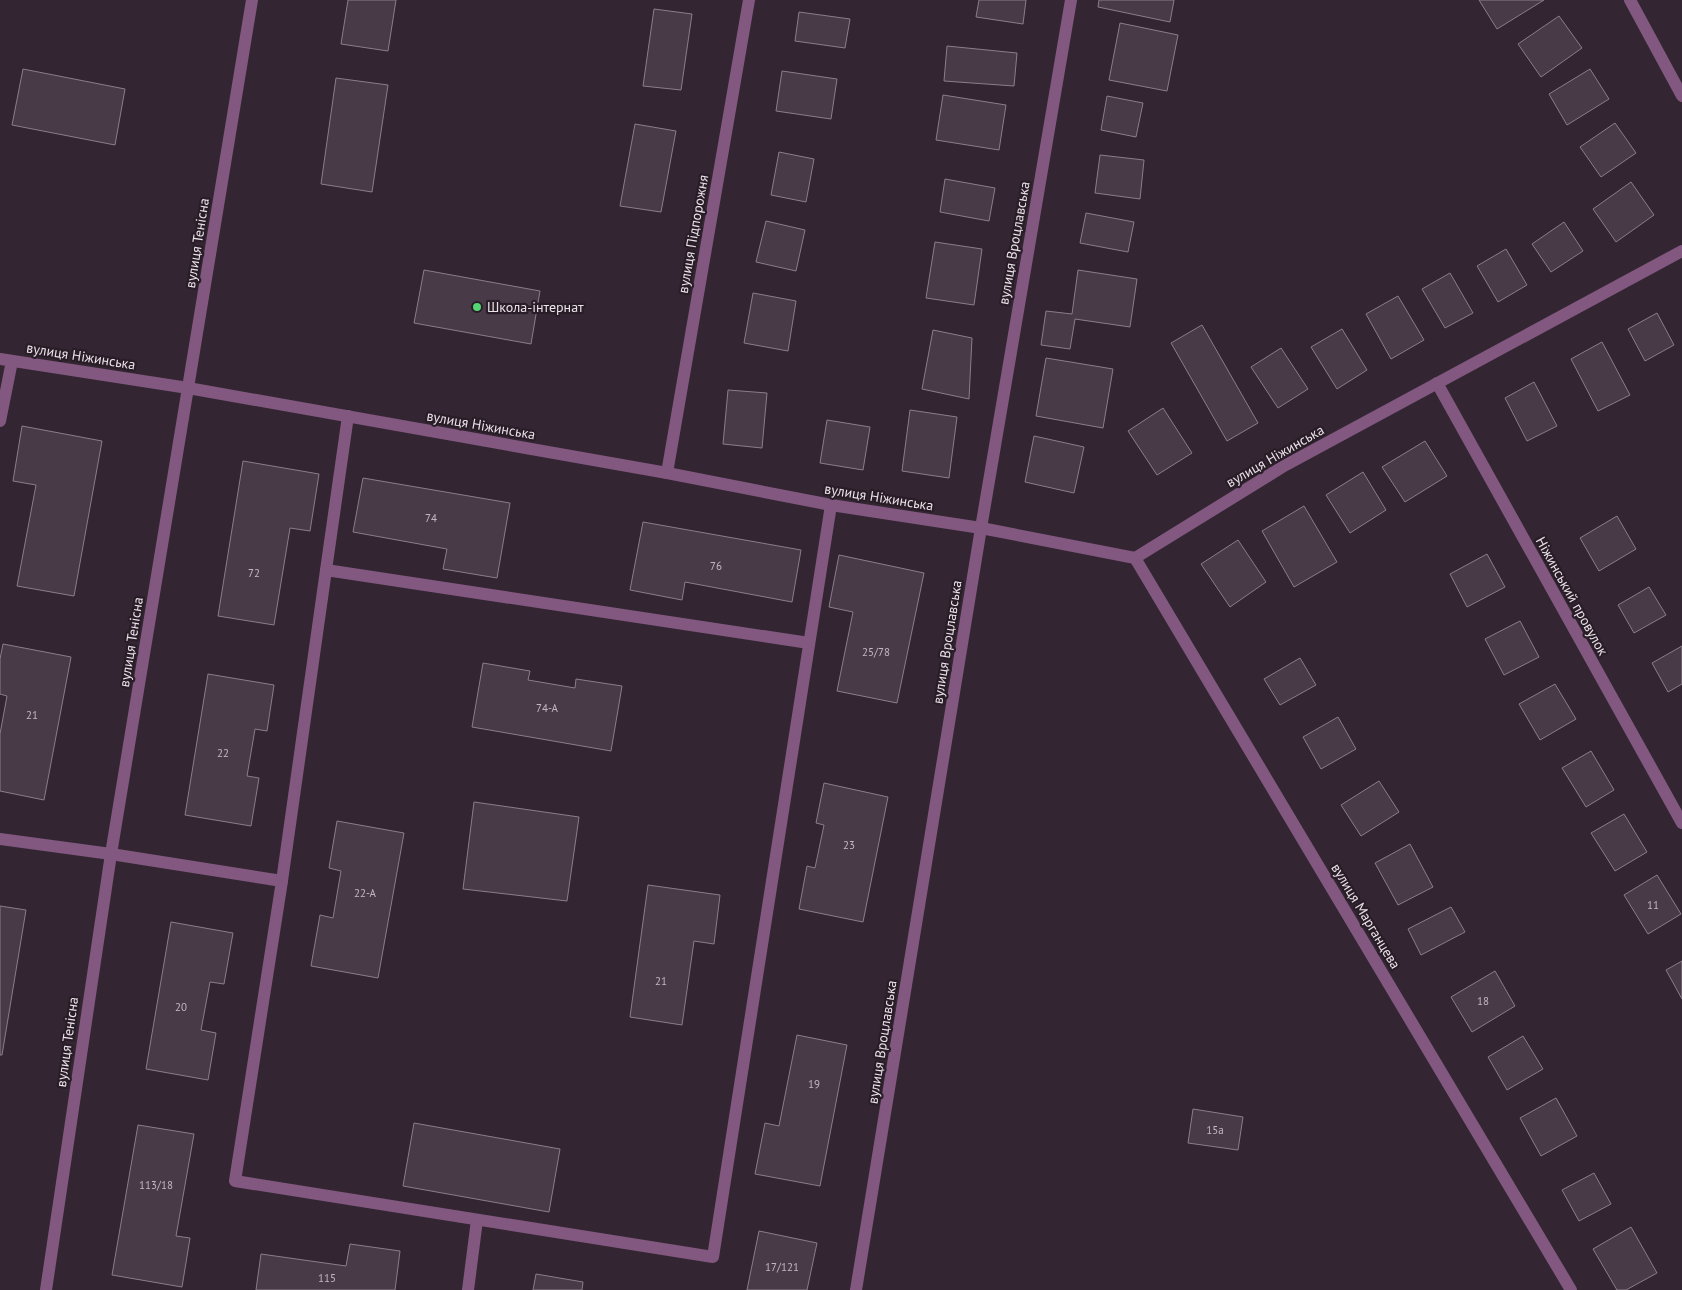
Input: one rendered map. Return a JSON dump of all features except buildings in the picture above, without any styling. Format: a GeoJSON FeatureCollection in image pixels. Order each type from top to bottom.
{"type":"FeatureCollection","features":[{"type":"Feature","properties":{"kind":"street","name":"вулиця Тенісна"},"geometry":{"type":"LineString","coordinates":[[46,1290],[111,854],[252,0]]}},
{"type":"Feature","properties":{"kind":"street","name":"вулиця Підпорожня"},"geometry":{"type":"LineString","coordinates":[[668,473],[749,0]]}},
{"type":"Feature","properties":{"kind":"street","name":"вулиця Вроцлавська"},"geometry":{"type":"LineString","coordinates":[[856,1290],[981,528],[1071,0]]}},
{"type":"Feature","properties":{"kind":"street"},"geometry":{"type":"LineString","coordinates":[[1630,0],[1682,96]]}},
{"type":"Feature","properties":{"kind":"street","name":"вулиця Ніжинська"},"geometry":{"type":"LineString","coordinates":[[6,360],[188,388],[348,416],[668,473],[831,505],[981,528],[1135,558],[1284,466],[1682,251]]}},
{"type":"Feature","properties":{"kind":"street"},"geometry":{"type":"LineString","coordinates":[[0,421],[6,360]]}},
{"type":"Feature","properties":{"kind":"street","name":"Ніжинський провулок"},"geometry":{"type":"LineString","coordinates":[[1437,383],[1682,824]]}},
{"type":"Feature","properties":{"kind":"street"},"geometry":{"type":"LineString","coordinates":[[348,416],[282,881],[235,1181],[712,1257],[831,505]]}},
{"type":"Feature","properties":{"kind":"street","name":"вулиця Марганцева"},"geometry":{"type":"LineString","coordinates":[[1135,558],[1571,1290]]}},
{"type":"Feature","properties":{"kind":"street"},"geometry":{"type":"LineString","coordinates":[[326,570],[809,643]]}},
{"type":"Feature","properties":{"kind":"street"},"geometry":{"type":"LineString","coordinates":[[0,839],[111,854],[282,881]]}},
{"type":"Feature","properties":{"kind":"street"},"geometry":{"type":"LineString","coordinates":[[468,1290],[477,1220]]}},
{"type":"Feature","properties":{"kind":"place","name":"Школа-інтернат"},"geometry":{"type":"Point","coordinates":[477,307]}}]}
